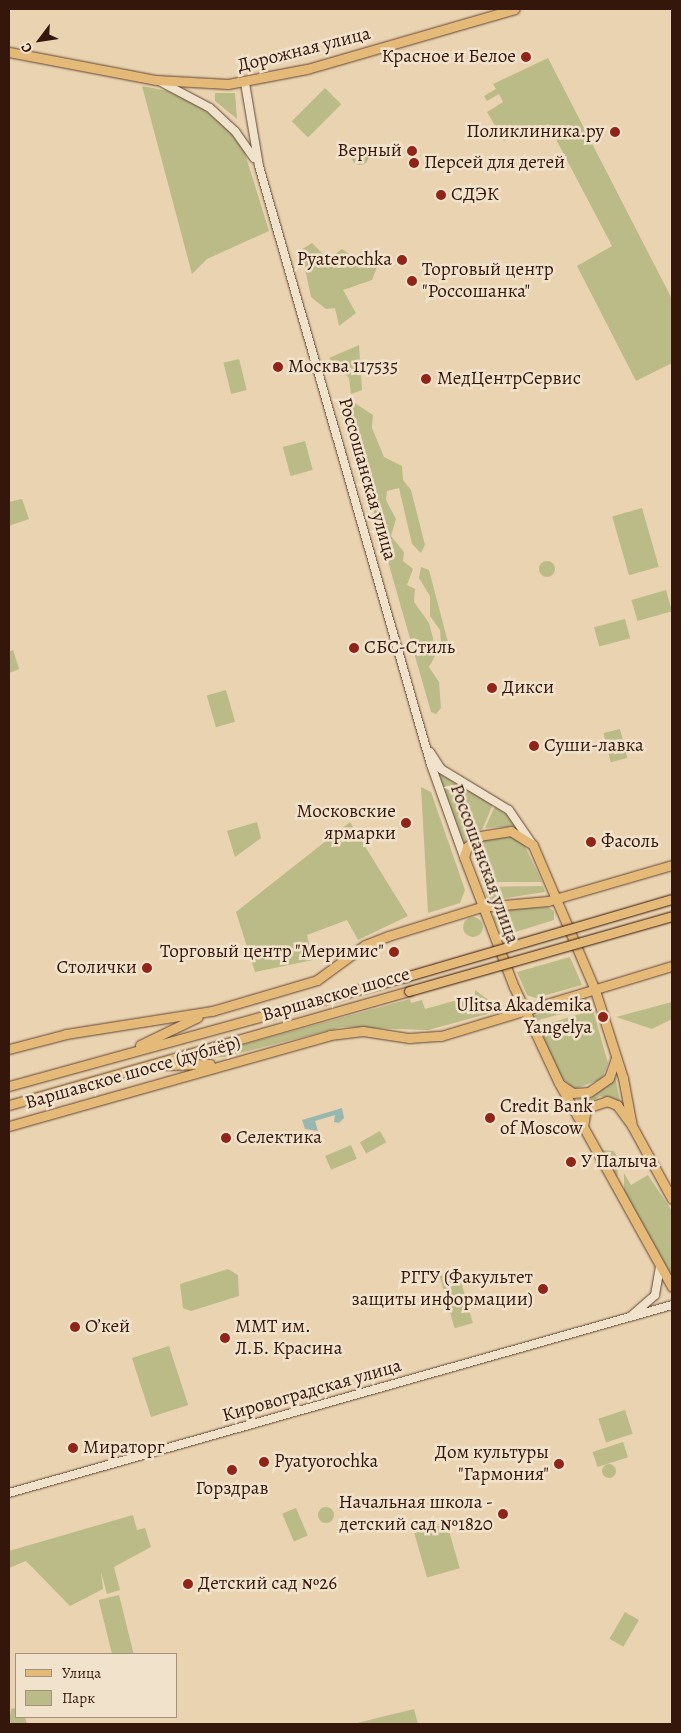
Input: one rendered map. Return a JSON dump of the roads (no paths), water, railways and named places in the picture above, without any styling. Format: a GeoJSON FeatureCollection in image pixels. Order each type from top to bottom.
{"type":"FeatureCollection","features":[{"type":"Feature","properties":{"kind":"main road","name":"Дорожная улица"},"geometry":{"type":"LineString","coordinates":[[9,52],[156,80],[245,82],[307,69],[515,9]]}},
{"type":"Feature","properties":{"kind":"main road"},"geometry":{"type":"LineString","coordinates":[[464,857],[473,840],[502,830],[518,833],[533,844]]}},
{"type":"Feature","properties":{"kind":"main road","name":"Россошанская улица"},"geometry":{"type":"LineString","coordinates":[[533,844],[559,898],[595,990],[616,1056],[632,1126]]}},
{"type":"Feature","properties":{"kind":"main road","name":"Россошанская улица"},"geometry":{"type":"LineString","coordinates":[[464,857],[505,966],[559,1083],[672,1287]]}},
{"type":"Feature","properties":{"kind":"main road","name":"Варшавское шоссе (дублёр)"},"geometry":{"type":"LineString","coordinates":[[9,1049],[66,1034],[212,1011],[310,983],[371,942],[482,907],[559,898],[672,865]]}},
{"type":"Feature","properties":{"kind":"main road","name":"Варшавское шоссе"},"geometry":{"type":"LineString","coordinates":[[9,1086],[405,977],[672,899]]}},
{"type":"Feature","properties":{"kind":"main road","name":"Варшавское шоссе"},"geometry":{"type":"LineString","coordinates":[[9,1105],[672,916]]}},
{"type":"Feature","properties":{"kind":"main road","name":"Варшавское шоссе (дублёр)"},"geometry":{"type":"LineString","coordinates":[[9,1126],[230,1062],[346,1032],[431,1038],[525,1012],[672,966]]}},
{"type":"Feature","properties":{"kind":"main road"},"geometry":{"type":"LineString","coordinates":[[118,1055],[212,1011]]}},
{"type":"Feature","properties":{"kind":"main road"},"geometry":{"type":"LineString","coordinates":[[559,1083],[573,1093],[589,1092],[609,1078],[616,1056]]}},
{"type":"Feature","properties":{"kind":"main road"},"geometry":{"type":"LineString","coordinates":[[148,1066],[230,1062]]}},
{"type":"Feature","properties":{"kind":"main road"},"geometry":{"type":"LineString","coordinates":[[583,1127],[586,1108],[606,1101],[617,1105],[632,1126],[672,1199]]}},
{"type":"Feature","properties":{"kind":"street","name":"Россошанская улица"},"geometry":{"type":"LineString","coordinates":[[156,80],[210,108],[235,131],[259,166]]}},
{"type":"Feature","properties":{"kind":"street","name":"Россошанская улица"},"geometry":{"type":"LineString","coordinates":[[245,82],[259,166],[426,744],[464,857]]}},
{"type":"Feature","properties":{"kind":"street","name":"Россошанская улица"},"geometry":{"type":"LineString","coordinates":[[426,744],[441,769],[509,810],[533,844]]}},
{"type":"Feature","properties":{"kind":"street","name":"Кировоградская улица"},"geometry":{"type":"LineString","coordinates":[[624,1320],[655,1295],[660,1266]]}},
{"type":"Feature","properties":{"kind":"street","name":"Кировоградская улица"},"geometry":{"type":"LineString","coordinates":[[9,1494],[672,1305]]}},
{"type":"Feature","properties":{"kind":"water"},"geometry":{"type":"Polygon","coordinates":[[[342,1108],[344,1118],[339,1123],[334,1122],[335,1115],[315,1121],[318,1131],[305,1129],[302,1120],[342,1108]]]}},
{"type":"Feature","properties":{"kind":"place","name":"Красное и Белое"},"geometry":{"type":"Point","coordinates":[526,57]}},
{"type":"Feature","properties":{"kind":"place","name":"Поликлиника.ру"},"geometry":{"type":"Point","coordinates":[615,132]}},
{"type":"Feature","properties":{"kind":"place","name":"Верный"},"geometry":{"type":"Point","coordinates":[412,151]}},
{"type":"Feature","properties":{"kind":"place","name":"Персей для детей"},"geometry":{"type":"Point","coordinates":[414,163]}},
{"type":"Feature","properties":{"kind":"place","name":"СДЭК"},"geometry":{"type":"Point","coordinates":[441,195]}},
{"type":"Feature","properties":{"kind":"place","name":"Pyaterochka"},"geometry":{"type":"Point","coordinates":[402,260]}},
{"type":"Feature","properties":{"kind":"place","name":"Торговый центр \"Россошанка\""},"geometry":{"type":"Point","coordinates":[412,281]}},
{"type":"Feature","properties":{"kind":"place","name":"Москва 117535"},"geometry":{"type":"Point","coordinates":[278,367]}},
{"type":"Feature","properties":{"kind":"place","name":"МедЦентрСервис"},"geometry":{"type":"Point","coordinates":[426,379]}},
{"type":"Feature","properties":{"kind":"place","name":"СБС-Стиль"},"geometry":{"type":"Point","coordinates":[354,648]}},
{"type":"Feature","properties":{"kind":"place","name":"Дикси"},"geometry":{"type":"Point","coordinates":[492,688]}},
{"type":"Feature","properties":{"kind":"place","name":"Суши-лавка"},"geometry":{"type":"Point","coordinates":[534,746]}},
{"type":"Feature","properties":{"kind":"place","name":"Московские ярмарки"},"geometry":{"type":"Point","coordinates":[406,823]}},
{"type":"Feature","properties":{"kind":"place","name":"Фасоль"},"geometry":{"type":"Point","coordinates":[591,842]}},
{"type":"Feature","properties":{"kind":"place","name":"Торговый центр \"Меримис\""},"geometry":{"type":"Point","coordinates":[394,952]}},
{"type":"Feature","properties":{"kind":"place","name":"Столички"},"geometry":{"type":"Point","coordinates":[147,968]}},
{"type":"Feature","properties":{"kind":"place","name":"Ulitsa Akademika Yangelya"},"geometry":{"type":"Point","coordinates":[603,1017]}},
{"type":"Feature","properties":{"kind":"place","name":"Credit Bank of Moscow"},"geometry":{"type":"Point","coordinates":[490,1118]}},
{"type":"Feature","properties":{"kind":"place","name":"Селектика"},"geometry":{"type":"Point","coordinates":[226,1138]}},
{"type":"Feature","properties":{"kind":"place","name":"У Палыча"},"geometry":{"type":"Point","coordinates":[571,1162]}},
{"type":"Feature","properties":{"kind":"place","name":"РГГУ (Факультет защиты информации)"},"geometry":{"type":"Point","coordinates":[543,1289]}},
{"type":"Feature","properties":{"kind":"place","name":"О’кей"},"geometry":{"type":"Point","coordinates":[75,1327]}},
{"type":"Feature","properties":{"kind":"place","name":"ММТ им. Л.Б. Красина"},"geometry":{"type":"Point","coordinates":[225,1338]}},
{"type":"Feature","properties":{"kind":"place","name":"Мираторг"},"geometry":{"type":"Point","coordinates":[73,1448]}},
{"type":"Feature","properties":{"kind":"place","name":"Pyatyorochka"},"geometry":{"type":"Point","coordinates":[264,1462]}},
{"type":"Feature","properties":{"kind":"place","name":"Дом культуры \"Гармония\""},"geometry":{"type":"Point","coordinates":[559,1464]}},
{"type":"Feature","properties":{"kind":"place","name":"Горздрав"},"geometry":{"type":"Point","coordinates":[232,1470]}},
{"type":"Feature","properties":{"kind":"place","name":"Начальная школа - детский сад №1820"},"geometry":{"type":"Point","coordinates":[503,1514]}},
{"type":"Feature","properties":{"kind":"place","name":"Детский сад №26"},"geometry":{"type":"Point","coordinates":[188,1584]}}]}
